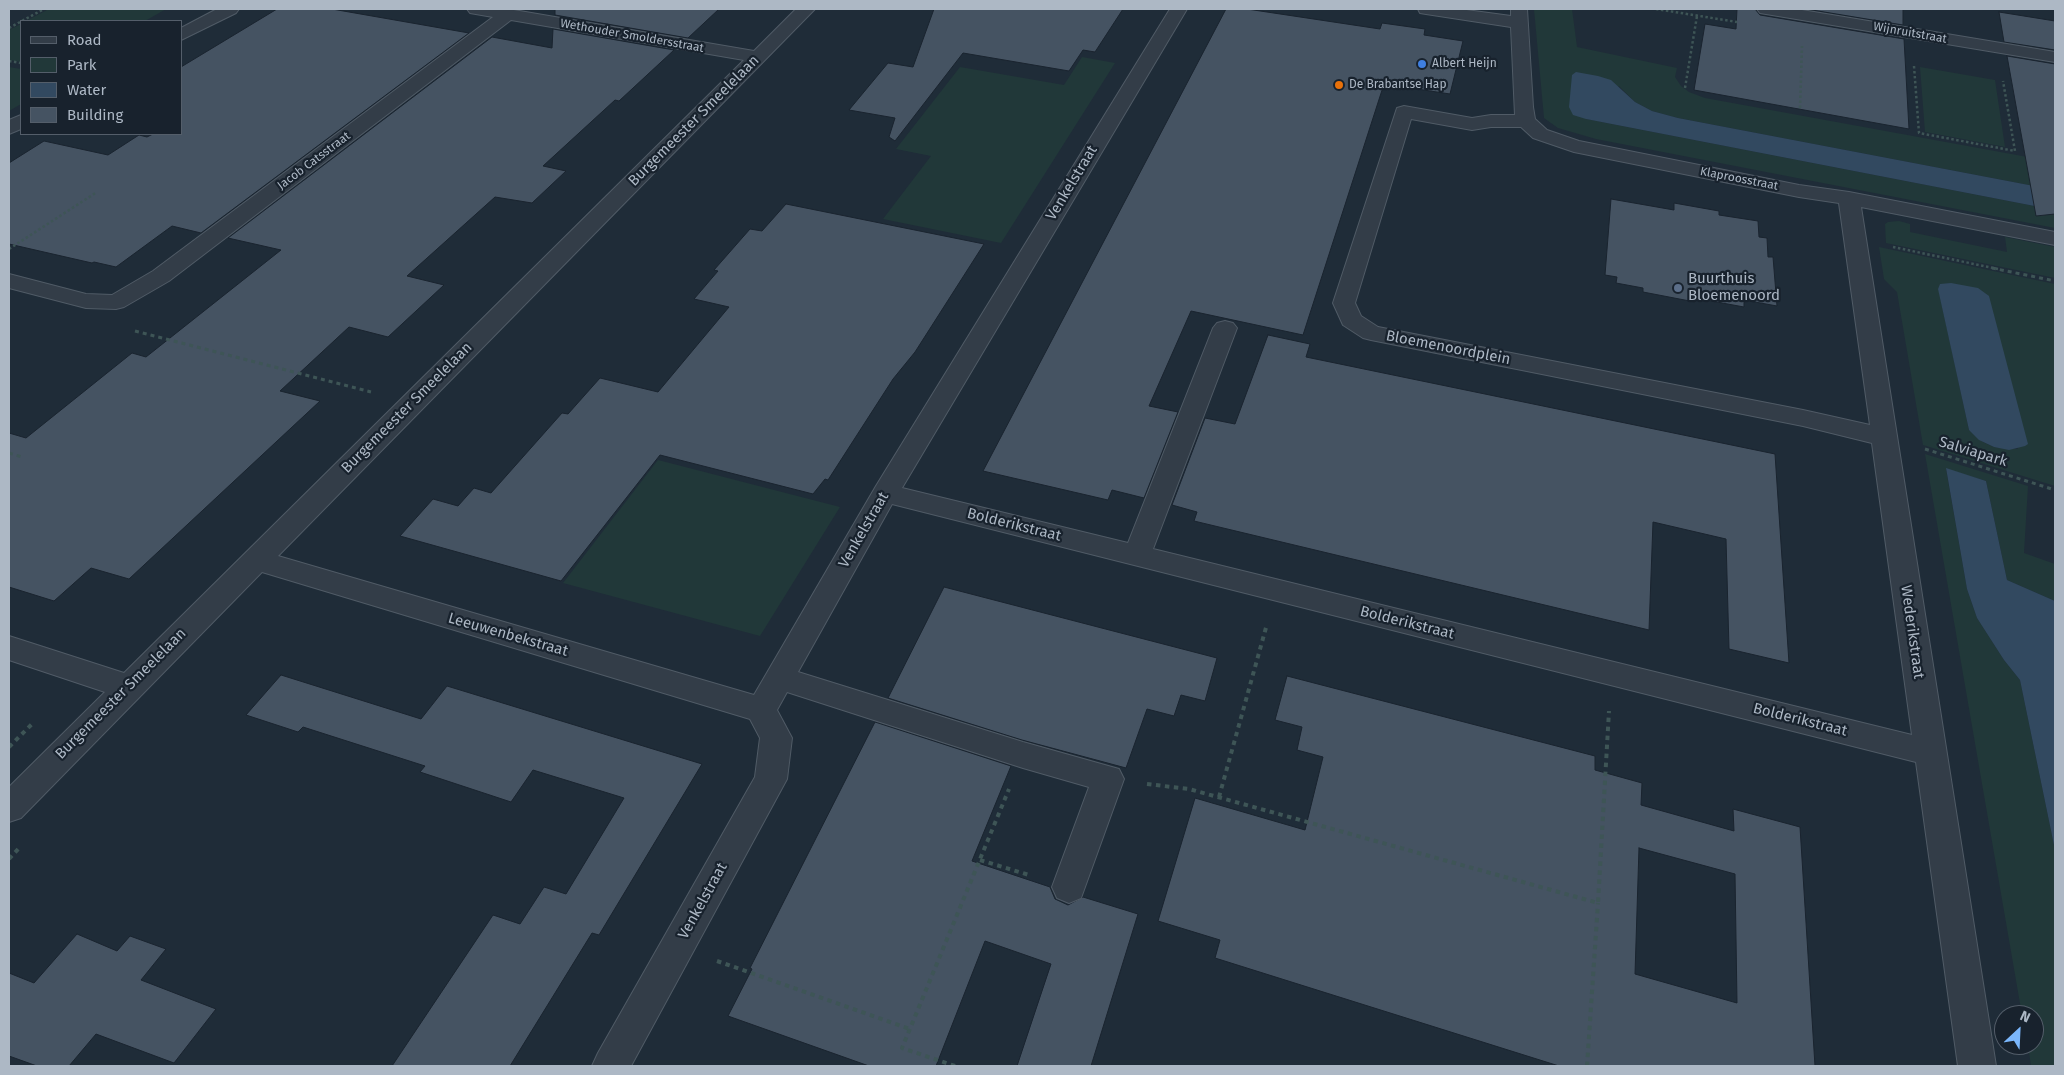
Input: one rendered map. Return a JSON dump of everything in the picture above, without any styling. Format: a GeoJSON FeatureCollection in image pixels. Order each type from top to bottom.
{"type":"FeatureCollection","features":[{"type":"Feature","properties":{"kind":"street"},"geometry":{"type":"LineString","coordinates":[[182,34],[230,9]]}},
{"type":"Feature","properties":{"kind":"street","name":"Wethouder Smoldersstraat"},"geometry":{"type":"LineString","coordinates":[[476,9],[758,57]]}},
{"type":"Feature","properties":{"kind":"street","name":"Burgemeester Smeelelaan"},"geometry":{"type":"LineString","coordinates":[[9,808],[806,9]]}},
{"type":"Feature","properties":{"kind":"street","name":"Venkelstraat"},"geometry":{"type":"LineString","coordinates":[[611,1066],[771,779],[776,738],[761,710],[885,493],[1178,9]]}},
{"type":"Feature","properties":{"kind":"street"},"geometry":{"type":"LineString","coordinates":[[1426,9],[1519,16],[1523,107],[1526,121]]}},
{"type":"Feature","properties":{"kind":"street","name":"Wijnruitstraat"},"geometry":{"type":"LineString","coordinates":[[1766,9],[1790,11],[2055,57]]}},
{"type":"Feature","properties":{"kind":"street","name":"Jacob Catsstraat"},"geometry":{"type":"LineString","coordinates":[[116,302],[161,276],[508,14]]}},
{"type":"Feature","properties":{"kind":"street","name":"Bloemenoordplein"},"geometry":{"type":"LineString","coordinates":[[1526,121],[1491,121],[1472,124],[1404,112],[1344,303],[1350,320],[1371,333],[1794,416],[1884,437]]}},
{"type":"Feature","properties":{"kind":"street","name":"Klaproosstraat"},"geometry":{"type":"LineString","coordinates":[[1526,121],[1540,134],[1574,146],[1799,191],[1849,198],[2055,238]]}},
{"type":"Feature","properties":{"kind":"street"},"geometry":{"type":"LineString","coordinates":[[9,128],[20,122]]}},
{"type":"Feature","properties":{"kind":"street","name":"Wederikstraat"},"geometry":{"type":"LineString","coordinates":[[1849,198],[1929,752],[1977,1066]]}},
{"type":"Feature","properties":{"kind":"street"},"geometry":{"type":"LineString","coordinates":[[9,282],[86,301],[116,302]]}},
{"type":"Feature","properties":{"kind":"street"},"geometry":{"type":"LineString","coordinates":[[1137,556],[1225,328]]}},
{"type":"Feature","properties":{"kind":"street","name":"Bolderikstraat"},"geometry":{"type":"LineString","coordinates":[[885,493],[1929,752]]}},
{"type":"Feature","properties":{"kind":"street","name":"Leeuwenbekstraat"},"geometry":{"type":"LineString","coordinates":[[255,560],[761,710]]}},
{"type":"Feature","properties":{"kind":"street"},"geometry":{"type":"LineString","coordinates":[[9,648],[128,687]]}},
{"type":"Feature","properties":{"kind":"street"},"geometry":{"type":"LineString","coordinates":[[780,678],[1023,756],[1108,779],[1069,888]]}},
{"type":"Feature","properties":{"kind":"path"},"geometry":{"type":"LineString","coordinates":[[24,20],[44,9]]}},
{"type":"Feature","properties":{"kind":"path"},"geometry":{"type":"LineString","coordinates":[[1685,88],[1697,16]]}},
{"type":"Feature","properties":{"kind":"path"},"geometry":{"type":"LineString","coordinates":[[9,28],[20,22]]}},
{"type":"Feature","properties":{"kind":"path"},"geometry":{"type":"LineString","coordinates":[[1800,108],[1802,43]]}},
{"type":"Feature","properties":{"kind":"path"},"geometry":{"type":"LineString","coordinates":[[1914,61],[1919,133],[2015,151],[2003,76]]}},
{"type":"Feature","properties":{"kind":"path"},"geometry":{"type":"LineString","coordinates":[[9,250],[96,192]]}},
{"type":"Feature","properties":{"kind":"path"},"geometry":{"type":"LineString","coordinates":[[1855,239],[2055,280]]}},
{"type":"Feature","properties":{"kind":"path"},"geometry":{"type":"LineString","coordinates":[[116,302],[107,324],[376,394]]}},
{"type":"Feature","properties":{"kind":"path","name":"Salviapark"},"geometry":{"type":"LineString","coordinates":[[1884,437],[2055,490]]}},
{"type":"Feature","properties":{"kind":"path"},"geometry":{"type":"LineString","coordinates":[[9,453],[22,457]]}},
{"type":"Feature","properties":{"kind":"path"},"geometry":{"type":"LineString","coordinates":[[1219,797],[1277,590]]}},
{"type":"Feature","properties":{"kind":"path"},"geometry":{"type":"LineString","coordinates":[[1586,1066],[1612,673]]}},
{"type":"Feature","properties":{"kind":"path"},"geometry":{"type":"LineString","coordinates":[[955,1066],[902,1048],[1023,756]]}},
{"type":"Feature","properties":{"kind":"path"},"geometry":{"type":"LineString","coordinates":[[1108,779],[1189,788],[1598,903]]}},
{"type":"Feature","properties":{"kind":"path"},"geometry":{"type":"LineString","coordinates":[[980,860],[1069,888]]}},
{"type":"Feature","properties":{"kind":"path"},"geometry":{"type":"LineString","coordinates":[[678,947],[910,1028]]}},
{"type":"Feature","properties":{"kind":"green space"},"geometry":{"type":"Polygon","coordinates":[[[49,9],[166,9],[147,20],[28,20],[49,9]]]}},
{"type":"Feature","properties":{"kind":"green space"},"geometry":{"type":"Polygon","coordinates":[[[1534,9],[1572,9],[1577,47],[1677,68],[1675,77],[1681,86],[1689,92],[1705,98],[2055,162],[2055,190],[1678,118],[1652,111],[1635,102],[1619,86],[1586,119],[2055,210],[2055,228],[1596,139],[1558,128],[1544,118],[1534,9]]]}},
{"type":"Feature","properties":{"kind":"green space"},"geometry":{"type":"Polygon","coordinates":[[[20,24],[20,62],[9,60],[9,30],[20,24]]]}},
{"type":"Feature","properties":{"kind":"green space"},"geometry":{"type":"Polygon","coordinates":[[[1082,57],[1115,63],[1001,243],[883,219],[931,156],[896,149],[960,67],[1064,85],[1082,57]]]}},
{"type":"Feature","properties":{"kind":"green space"},"geometry":{"type":"Polygon","coordinates":[[[9,67],[20,69],[20,105],[9,111],[9,67]]]}},
{"type":"Feature","properties":{"kind":"green space"},"geometry":{"type":"Polygon","coordinates":[[[1920,67],[1995,80],[2005,147],[1925,132],[1920,67]]]}},
{"type":"Feature","properties":{"kind":"green space"},"geometry":{"type":"Polygon","coordinates":[[[1899,221],[1910,224],[1910,232],[2007,252],[2005,237],[2055,247],[2055,278],[1886,243],[1885,224],[1899,221]]]}},
{"type":"Feature","properties":{"kind":"green space"},"geometry":{"type":"Polygon","coordinates":[[[1879,247],[2055,284],[2055,486],[1923,445],[1897,292],[1884,279],[1879,247]],[[1938,287],[1969,430],[1983,442],[1994,447],[2018,449],[1938,287]]]}},
{"type":"Feature","properties":{"kind":"green space"},"geometry":{"type":"Polygon","coordinates":[[[1925,454],[2028,486],[2024,553],[2055,564],[2055,601],[2007,580],[1986,481],[1946,469],[1967,589],[1977,618],[2004,660],[2020,680],[2055,850],[2055,1066],[2031,1066],[2029,1055],[2044,1055],[2044,1005],[2020,1005],[1925,454]]]}},
{"type":"Feature","properties":{"kind":"green space"},"geometry":{"type":"Polygon","coordinates":[[[658,460],[840,507],[760,636],[563,583],[658,460]]]}},
{"type":"Feature","properties":{"kind":"water"},"geometry":{"type":"Polygon","coordinates":[[[1576,72],[1611,80],[1635,102],[1652,111],[1678,118],[2055,190],[2055,210],[1586,119],[1573,115],[1569,107],[1572,75],[1576,72]]]}},
{"type":"Feature","properties":{"kind":"water"},"geometry":{"type":"Polygon","coordinates":[[[1951,283],[1978,288],[1989,296],[2028,444],[2025,446],[2009,450],[1994,447],[1979,440],[1969,430],[1938,289],[1940,284],[1951,283]]]}},
{"type":"Feature","properties":{"kind":"water"},"geometry":{"type":"Polygon","coordinates":[[[1946,468],[1986,481],[2007,580],[2055,601],[2055,850],[2020,680],[2004,660],[1977,618],[1967,589],[1946,468]]]}},
{"type":"Feature","properties":{"kind":"building"},"geometry":{"type":"Polygon","coordinates":[[[277,9],[332,9],[469,33],[201,233],[172,226],[116,267],[9,244],[9,163],[44,141],[108,155],[139,135],[147,137],[151,135],[182,135],[182,66],[277,9]]]}},
{"type":"Feature","properties":{"kind":"building"},"geometry":{"type":"Polygon","coordinates":[[[555,9],[719,9],[688,38],[555,15],[555,9]]]}},
{"type":"Feature","properties":{"kind":"building"},"geometry":{"type":"Polygon","coordinates":[[[934,9],[1123,9],[1095,52],[1083,50],[1069,71],[963,53],[895,141],[889,137],[895,118],[849,110],[888,63],[913,67],[934,9]]]}},
{"type":"Feature","properties":{"kind":"building"},"geometry":{"type":"Polygon","coordinates":[[[1226,9],[1247,9],[1380,29],[1382,23],[1425,29],[1424,35],[1463,41],[1450,94],[1384,84],[1303,335],[1191,311],[1149,406],[1178,412],[1144,498],[1112,490],[1108,500],[983,471],[1226,9]]]}},
{"type":"Feature","properties":{"kind":"building"},"geometry":{"type":"Polygon","coordinates":[[[1737,9],[1755,9],[1760,15],[1904,39],[1909,129],[1694,90],[1705,24],[1736,29],[1737,9]]]}},
{"type":"Feature","properties":{"kind":"building"},"geometry":{"type":"Polygon","coordinates":[[[1806,9],[1903,9],[1903,25],[1806,9]]]}},
{"type":"Feature","properties":{"kind":"building"},"geometry":{"type":"Polygon","coordinates":[[[1999,12],[2055,21],[2055,50],[2004,42],[1999,12]]]}},
{"type":"Feature","properties":{"kind":"building"},"geometry":{"type":"Polygon","coordinates":[[[553,29],[674,50],[619,101],[615,100],[543,166],[566,171],[532,203],[495,197],[407,276],[444,285],[388,337],[349,327],[280,391],[320,401],[129,579],[91,568],[54,601],[9,587],[9,433],[26,438],[132,353],[146,357],[281,250],[228,238],[492,37],[552,48],[553,29]]]}},
{"type":"Feature","properties":{"kind":"building"},"geometry":{"type":"Polygon","coordinates":[[[2007,56],[2055,64],[2055,214],[2036,216],[2007,56]]]}},
{"type":"Feature","properties":{"kind":"building"},"geometry":{"type":"Polygon","coordinates":[[[1611,199],[1674,210],[1674,203],[1719,211],[1719,215],[1758,221],[1759,237],[1767,238],[1768,257],[1773,257],[1777,306],[1744,300],[1744,307],[1695,298],[1695,302],[1643,292],[1643,288],[1616,283],[1617,277],[1605,275],[1611,199]]]}},
{"type":"Feature","properties":{"kind":"building"},"geometry":{"type":"Polygon","coordinates":[[[786,204],[984,244],[915,352],[893,379],[828,480],[825,479],[813,494],[660,455],[561,581],[400,536],[433,499],[458,506],[474,488],[491,493],[562,413],[568,414],[600,378],[658,392],[729,307],[694,299],[718,271],[714,270],[750,229],[762,231],[786,204]]]}},
{"type":"Feature","properties":{"kind":"building"},"geometry":{"type":"Polygon","coordinates":[[[1268,335],[1310,344],[1306,357],[1775,454],[1789,663],[1729,649],[1726,539],[1653,522],[1649,630],[1194,521],[1197,512],[1172,505],[1205,418],[1235,424],[1268,335]]]}},
{"type":"Feature","properties":{"kind":"building"},"geometry":{"type":"Polygon","coordinates":[[[944,587],[1217,658],[1205,701],[1181,695],[1174,716],[1147,709],[1126,768],[1022,740],[888,698],[944,587]]]}},
{"type":"Feature","properties":{"kind":"building"},"geometry":{"type":"Polygon","coordinates":[[[281,675],[421,719],[447,686],[702,764],[599,935],[592,933],[510,1066],[392,1066],[493,915],[520,924],[544,887],[566,894],[624,798],[533,770],[511,802],[420,772],[425,766],[303,727],[298,732],[246,715],[281,675]]]}},
{"type":"Feature","properties":{"kind":"building"},"geometry":{"type":"Polygon","coordinates":[[[1287,676],[1595,756],[1595,770],[1642,783],[1641,805],[1734,831],[1733,809],[1800,827],[1815,1066],[1559,1066],[1215,958],[1220,940],[1158,921],[1195,798],[1305,830],[1323,757],[1297,750],[1302,727],[1275,720],[1287,676]],[[1639,848],[1635,974],[1737,1003],[1735,874],[1639,848]]]}},
{"type":"Feature","properties":{"kind":"building"},"geometry":{"type":"Polygon","coordinates":[[[875,722],[1011,766],[972,861],[1050,887],[1055,899],[1068,905],[1083,897],[1138,914],[1091,1066],[1017,1066],[1051,964],[985,941],[936,1066],[869,1066],[728,1016],[752,969],[750,968],[875,722]]]}},
{"type":"Feature","properties":{"kind":"building"},"geometry":{"type":"Polygon","coordinates":[[[77,934],[117,951],[130,936],[166,949],[141,980],[216,1009],[174,1063],[96,1034],[69,1066],[37,1066],[9,1056],[9,973],[34,983],[77,934]]]}},
{"type":"Feature","properties":{"kind":"place","name":"Albert Heijn"},"geometry":{"type":"Point","coordinates":[1422,64]}},
{"type":"Feature","properties":{"kind":"place","name":"De Brabantse Hap"},"geometry":{"type":"Point","coordinates":[1339,85]}},
{"type":"Feature","properties":{"kind":"place","name":"Buurthuis Bloemenoord"},"geometry":{"type":"Point","coordinates":[1678,288]}}]}
